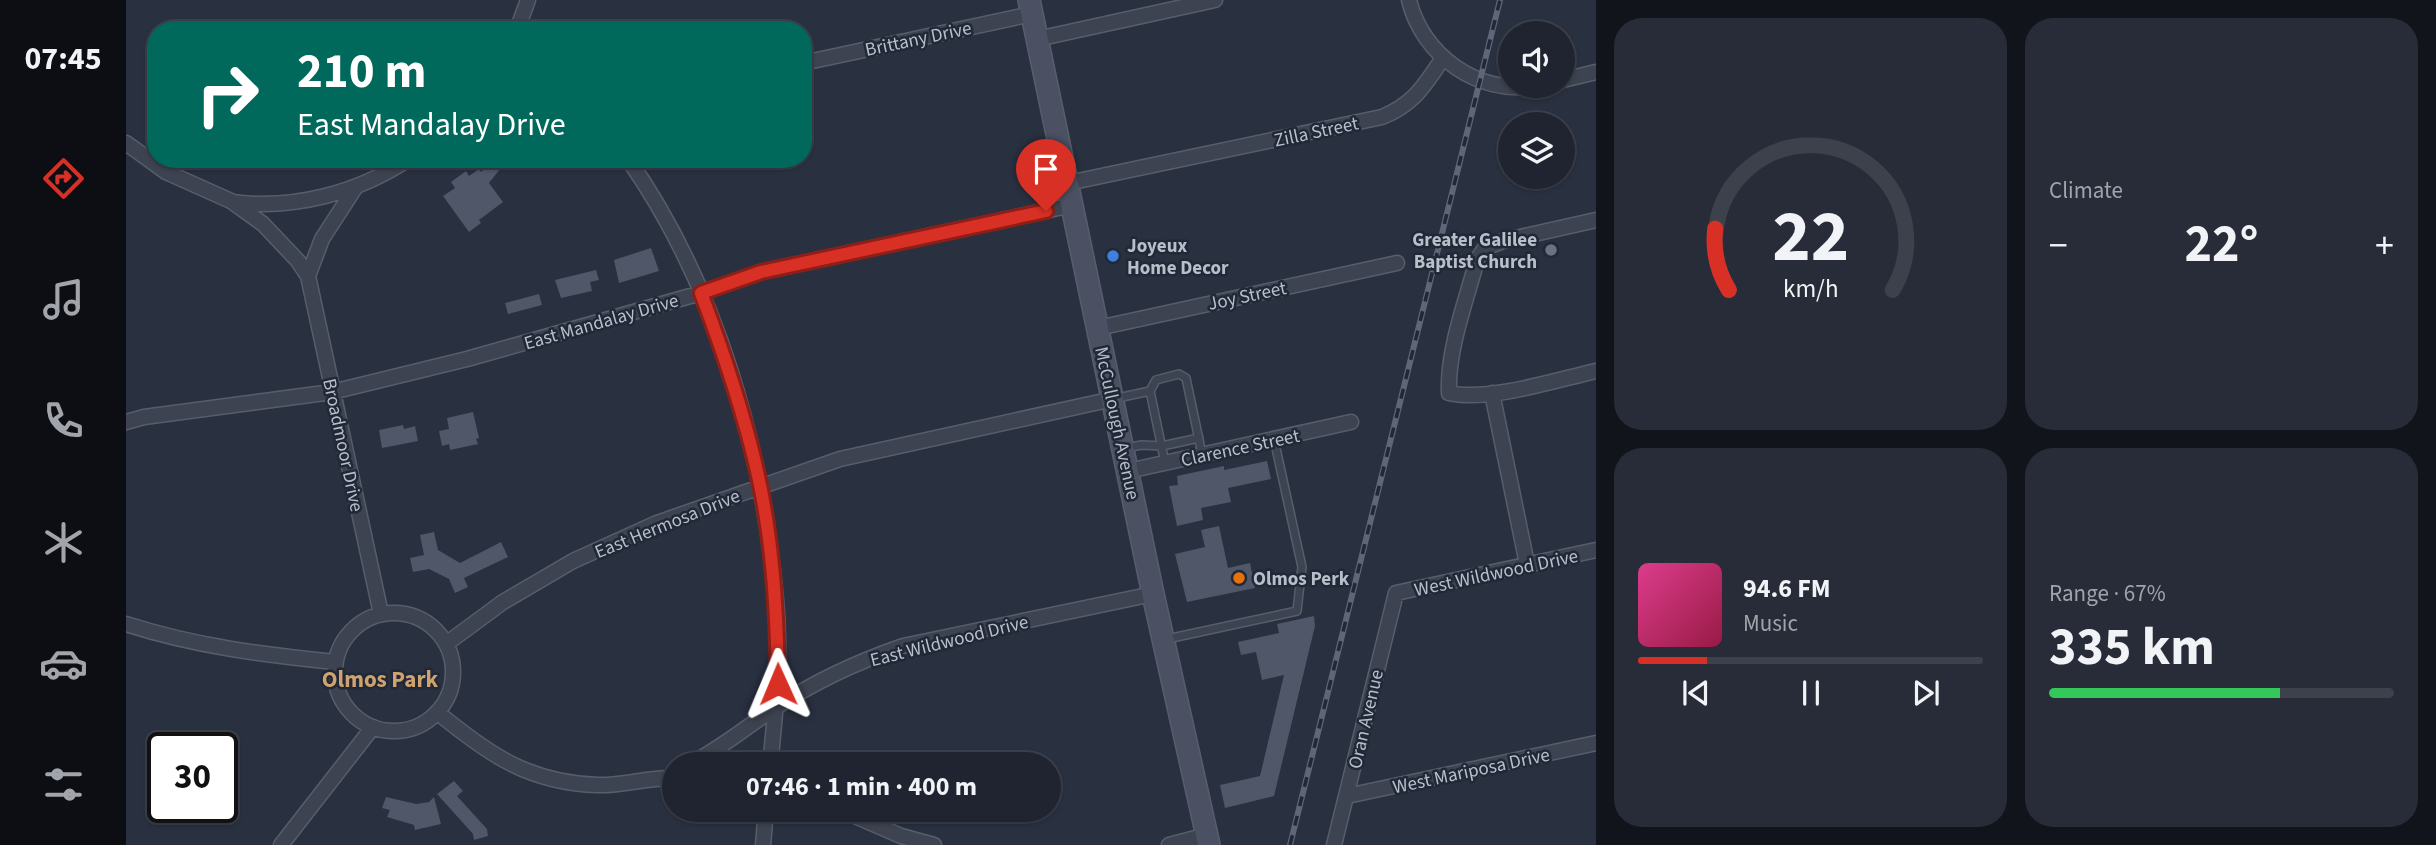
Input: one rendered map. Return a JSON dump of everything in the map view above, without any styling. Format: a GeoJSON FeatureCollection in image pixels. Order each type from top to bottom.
{"type":"FeatureCollection","features":[{"type":"Feature","properties":{"kind":"main road","name":"McCullough Avenue"},"geometry":{"type":"LineString","coordinates":[[1031,7],[1153,594],[1208,840]]}},
{"type":"Feature","properties":{"kind":"street"},"geometry":{"type":"LineString","coordinates":[[520,21],[528,0]]}},
{"type":"Feature","properties":{"kind":"street"},"geometry":{"type":"LineString","coordinates":[[1037,39],[1216,0]]}},
{"type":"Feature","properties":{"kind":"street"},"geometry":{"type":"LineString","coordinates":[[1409,0],[1411,9],[1429,41],[1443,58],[1464,73],[1498,85]]}},
{"type":"Feature","properties":{"kind":"street","name":"Brittany Drive"},"geometry":{"type":"LineString","coordinates":[[812,61],[1031,7]]}},
{"type":"Feature","properties":{"kind":"street","name":"Zilla Street"},"geometry":{"type":"LineString","coordinates":[[1068,183],[1382,117],[1409,102],[1419,93],[1443,58]]}},
{"type":"Feature","properties":{"kind":"street"},"geometry":{"type":"LineString","coordinates":[[1575,77],[1596,72]]}},
{"type":"Feature","properties":{"kind":"street"},"geometry":{"type":"LineString","coordinates":[[126,143],[147,158]]}},
{"type":"Feature","properties":{"kind":"street"},"geometry":{"type":"LineString","coordinates":[[160,168],[231,201],[248,204],[286,202],[355,188],[392,168]]}},
{"type":"Feature","properties":{"kind":"street"},"geometry":{"type":"LineString","coordinates":[[633,168],[668,227],[701,293],[727,364],[760,486],[776,601],[776,707],[771,752]]}},
{"type":"Feature","properties":{"kind":"street"},"geometry":{"type":"LineString","coordinates":[[308,276],[322,239],[355,188]]}},
{"type":"Feature","properties":{"kind":"street","name":"Broadmoor Drive"},"geometry":{"type":"LineString","coordinates":[[231,201],[277,237],[308,276],[381,614]]}},
{"type":"Feature","properties":{"kind":"street","name":"East Mandalay Drive"},"geometry":{"type":"LineString","coordinates":[[126,422],[144,416],[332,392],[467,359],[701,293],[761,272],[1072,205]]}},
{"type":"Feature","properties":{"kind":"street"},"geometry":{"type":"LineString","coordinates":[[1596,220],[1503,241],[1485,248],[1477,260],[1452,358],[1450,393],[1492,393],[1596,372]]}},
{"type":"Feature","properties":{"kind":"street","name":"Joy Street"},"geometry":{"type":"LineString","coordinates":[[1098,328],[1397,263]]}},
{"type":"Feature","properties":{"kind":"street"},"geometry":{"type":"LineString","coordinates":[[1492,393],[1527,564]]}},
{"type":"Feature","properties":{"kind":"street","name":"East Hermosa Drive"},"geometry":{"type":"LineString","coordinates":[[446,644],[503,602],[573,562],[657,523],[840,460],[1112,399]]}},
{"type":"Feature","properties":{"kind":"street","name":"Clarence Street"},"geometry":{"type":"LineString","coordinates":[[1128,471],[1351,422]]}},
{"type":"Feature","properties":{"kind":"street","name":"West Wildwood Drive"},"geometry":{"type":"LineString","coordinates":[[1396,593],[1596,550]]}},
{"type":"Feature","properties":{"kind":"street","name":"Oran Avenue"},"geometry":{"type":"LineString","coordinates":[[1334,845],[1396,593]]}},
{"type":"Feature","properties":{"kind":"street","name":"East Wildwood Drive"},"geometry":{"type":"LineString","coordinates":[[710,752],[776,707],[828,676],[865,659],[903,646],[1153,594]]}},
{"type":"Feature","properties":{"kind":"street"},"geometry":{"type":"LineString","coordinates":[[400,613],[419,618],[435,629],[446,644],[452,658],[453,672],[449,694],[437,712],[412,728],[393,731],[373,727],[361,721],[342,702],[337,689],[335,662],[347,635],[362,621],[381,614],[400,613]]}},
{"type":"Feature","properties":{"kind":"street"},"geometry":{"type":"LineString","coordinates":[[126,624],[184,640],[255,654],[335,662]]}},
{"type":"Feature","properties":{"kind":"street"},"geometry":{"type":"LineString","coordinates":[[437,712],[489,753],[508,764],[539,775],[599,785],[662,779]]}},
{"type":"Feature","properties":{"kind":"street"},"geometry":{"type":"LineString","coordinates":[[281,845],[373,727]]}},
{"type":"Feature","properties":{"kind":"street","name":"West Mariposa Drive"},"geometry":{"type":"LineString","coordinates":[[1347,796],[1596,743]]}},
{"type":"Feature","properties":{"kind":"street"},"geometry":{"type":"LineString","coordinates":[[762,845],[765,822]]}},
{"type":"Feature","properties":{"kind":"street"},"geometry":{"type":"LineString","coordinates":[[869,822],[901,836],[934,845]]}},
{"type":"Feature","properties":{"kind":"street"},"geometry":{"type":"LineString","coordinates":[[1169,845],[1208,840]]}},
{"type":"Feature","properties":{"kind":"lane"},"geometry":{"type":"LineString","coordinates":[[1166,463],[1150,391],[1156,380],[1179,374],[1186,378],[1203,455]]}},
{"type":"Feature","properties":{"kind":"lane"},"geometry":{"type":"LineString","coordinates":[[1112,399],[1150,391]]}},
{"type":"Feature","properties":{"kind":"lane"},"geometry":{"type":"LineString","coordinates":[[1123,449],[1142,445],[1162,446],[1199,438]]}},
{"type":"Feature","properties":{"kind":"lane"},"geometry":{"type":"LineString","coordinates":[[1164,639],[1297,611],[1302,567],[1275,439]]}},
{"type":"Feature","properties":{"kind":"building"},"geometry":{"type":"Polygon","coordinates":[[[484,168],[501,168],[489,183],[503,202],[479,220],[481,223],[469,232],[443,196],[455,188],[451,182],[466,171],[469,176],[479,169],[481,172],[484,168]]]}},
{"type":"Feature","properties":{"kind":"building"},"geometry":{"type":"Polygon","coordinates":[[[651,248],[659,271],[619,283],[614,260],[651,248]]]}},
{"type":"Feature","properties":{"kind":"building"},"geometry":{"type":"Polygon","coordinates":[[[596,270],[599,280],[590,282],[592,291],[561,298],[555,280],[596,270]]]}},
{"type":"Feature","properties":{"kind":"building"},"geometry":{"type":"Polygon","coordinates":[[[539,294],[542,305],[508,314],[505,303],[539,294]]]}},
{"type":"Feature","properties":{"kind":"building"},"geometry":{"type":"Polygon","coordinates":[[[473,412],[478,444],[450,450],[449,444],[442,446],[439,431],[449,429],[447,418],[473,412]]]}},
{"type":"Feature","properties":{"kind":"building"},"geometry":{"type":"Polygon","coordinates":[[[403,425],[404,429],[415,426],[418,441],[382,448],[379,430],[403,425]]]}},
{"type":"Feature","properties":{"kind":"building"},"geometry":{"type":"Polygon","coordinates":[[[1267,461],[1271,479],[1228,488],[1231,502],[1201,508],[1203,520],[1177,526],[1169,486],[1178,485],[1177,476],[1224,466],[1224,470],[1267,461]]]}},
{"type":"Feature","properties":{"kind":"building"},"geometry":{"type":"Polygon","coordinates":[[[1219,526],[1228,568],[1250,563],[1255,588],[1187,602],[1175,554],[1205,547],[1201,530],[1219,526]]]}},
{"type":"Feature","properties":{"kind":"building"},"geometry":{"type":"Polygon","coordinates":[[[434,532],[438,550],[460,563],[501,542],[508,557],[464,578],[468,587],[455,593],[449,579],[429,569],[413,572],[410,558],[424,555],[420,535],[434,532]]]}},
{"type":"Feature","properties":{"kind":"building"},"geometry":{"type":"Polygon","coordinates":[[[1314,616],[1315,626],[1274,796],[1225,808],[1220,785],[1260,776],[1284,675],[1262,680],[1256,652],[1241,655],[1238,642],[1279,633],[1277,624],[1314,616]]]}},
{"type":"Feature","properties":{"kind":"building"},"geometry":{"type":"Polygon","coordinates":[[[454,781],[463,791],[457,796],[487,829],[488,836],[474,840],[473,834],[437,794],[454,781]]]}},
{"type":"Feature","properties":{"kind":"building"},"geometry":{"type":"Polygon","coordinates":[[[386,797],[416,804],[429,802],[434,797],[441,824],[415,830],[414,825],[387,817],[390,810],[382,808],[386,797]]]}},
{"type":"Feature","properties":{"kind":"railway"},"geometry":{"type":"LineString","coordinates":[[1290,845],[1500,0]]}},
{"type":"Feature","properties":{"kind":"place","name":"Greater Galilee Baptist Church"},"geometry":{"type":"Point","coordinates":[1551,250]}},
{"type":"Feature","properties":{"kind":"place","name":"Joyeux Home Decor"},"geometry":{"type":"Point","coordinates":[1113,256]}},
{"type":"Feature","properties":{"kind":"place","name":"Olmos Perk"},"geometry":{"type":"Point","coordinates":[1239,578]}},
{"type":"Feature","properties":{"kind":"district","name":"Olmos Park"},"geometry":{"type":"Point","coordinates":[380,679]}},
{"type":"Feature","properties":{"kind":"route"},"geometry":{"type":"LineString","coordinates":[[778,684],[776,601],[757,472],[727,364],[701,293],[761,272],[1046,211]]}}]}
